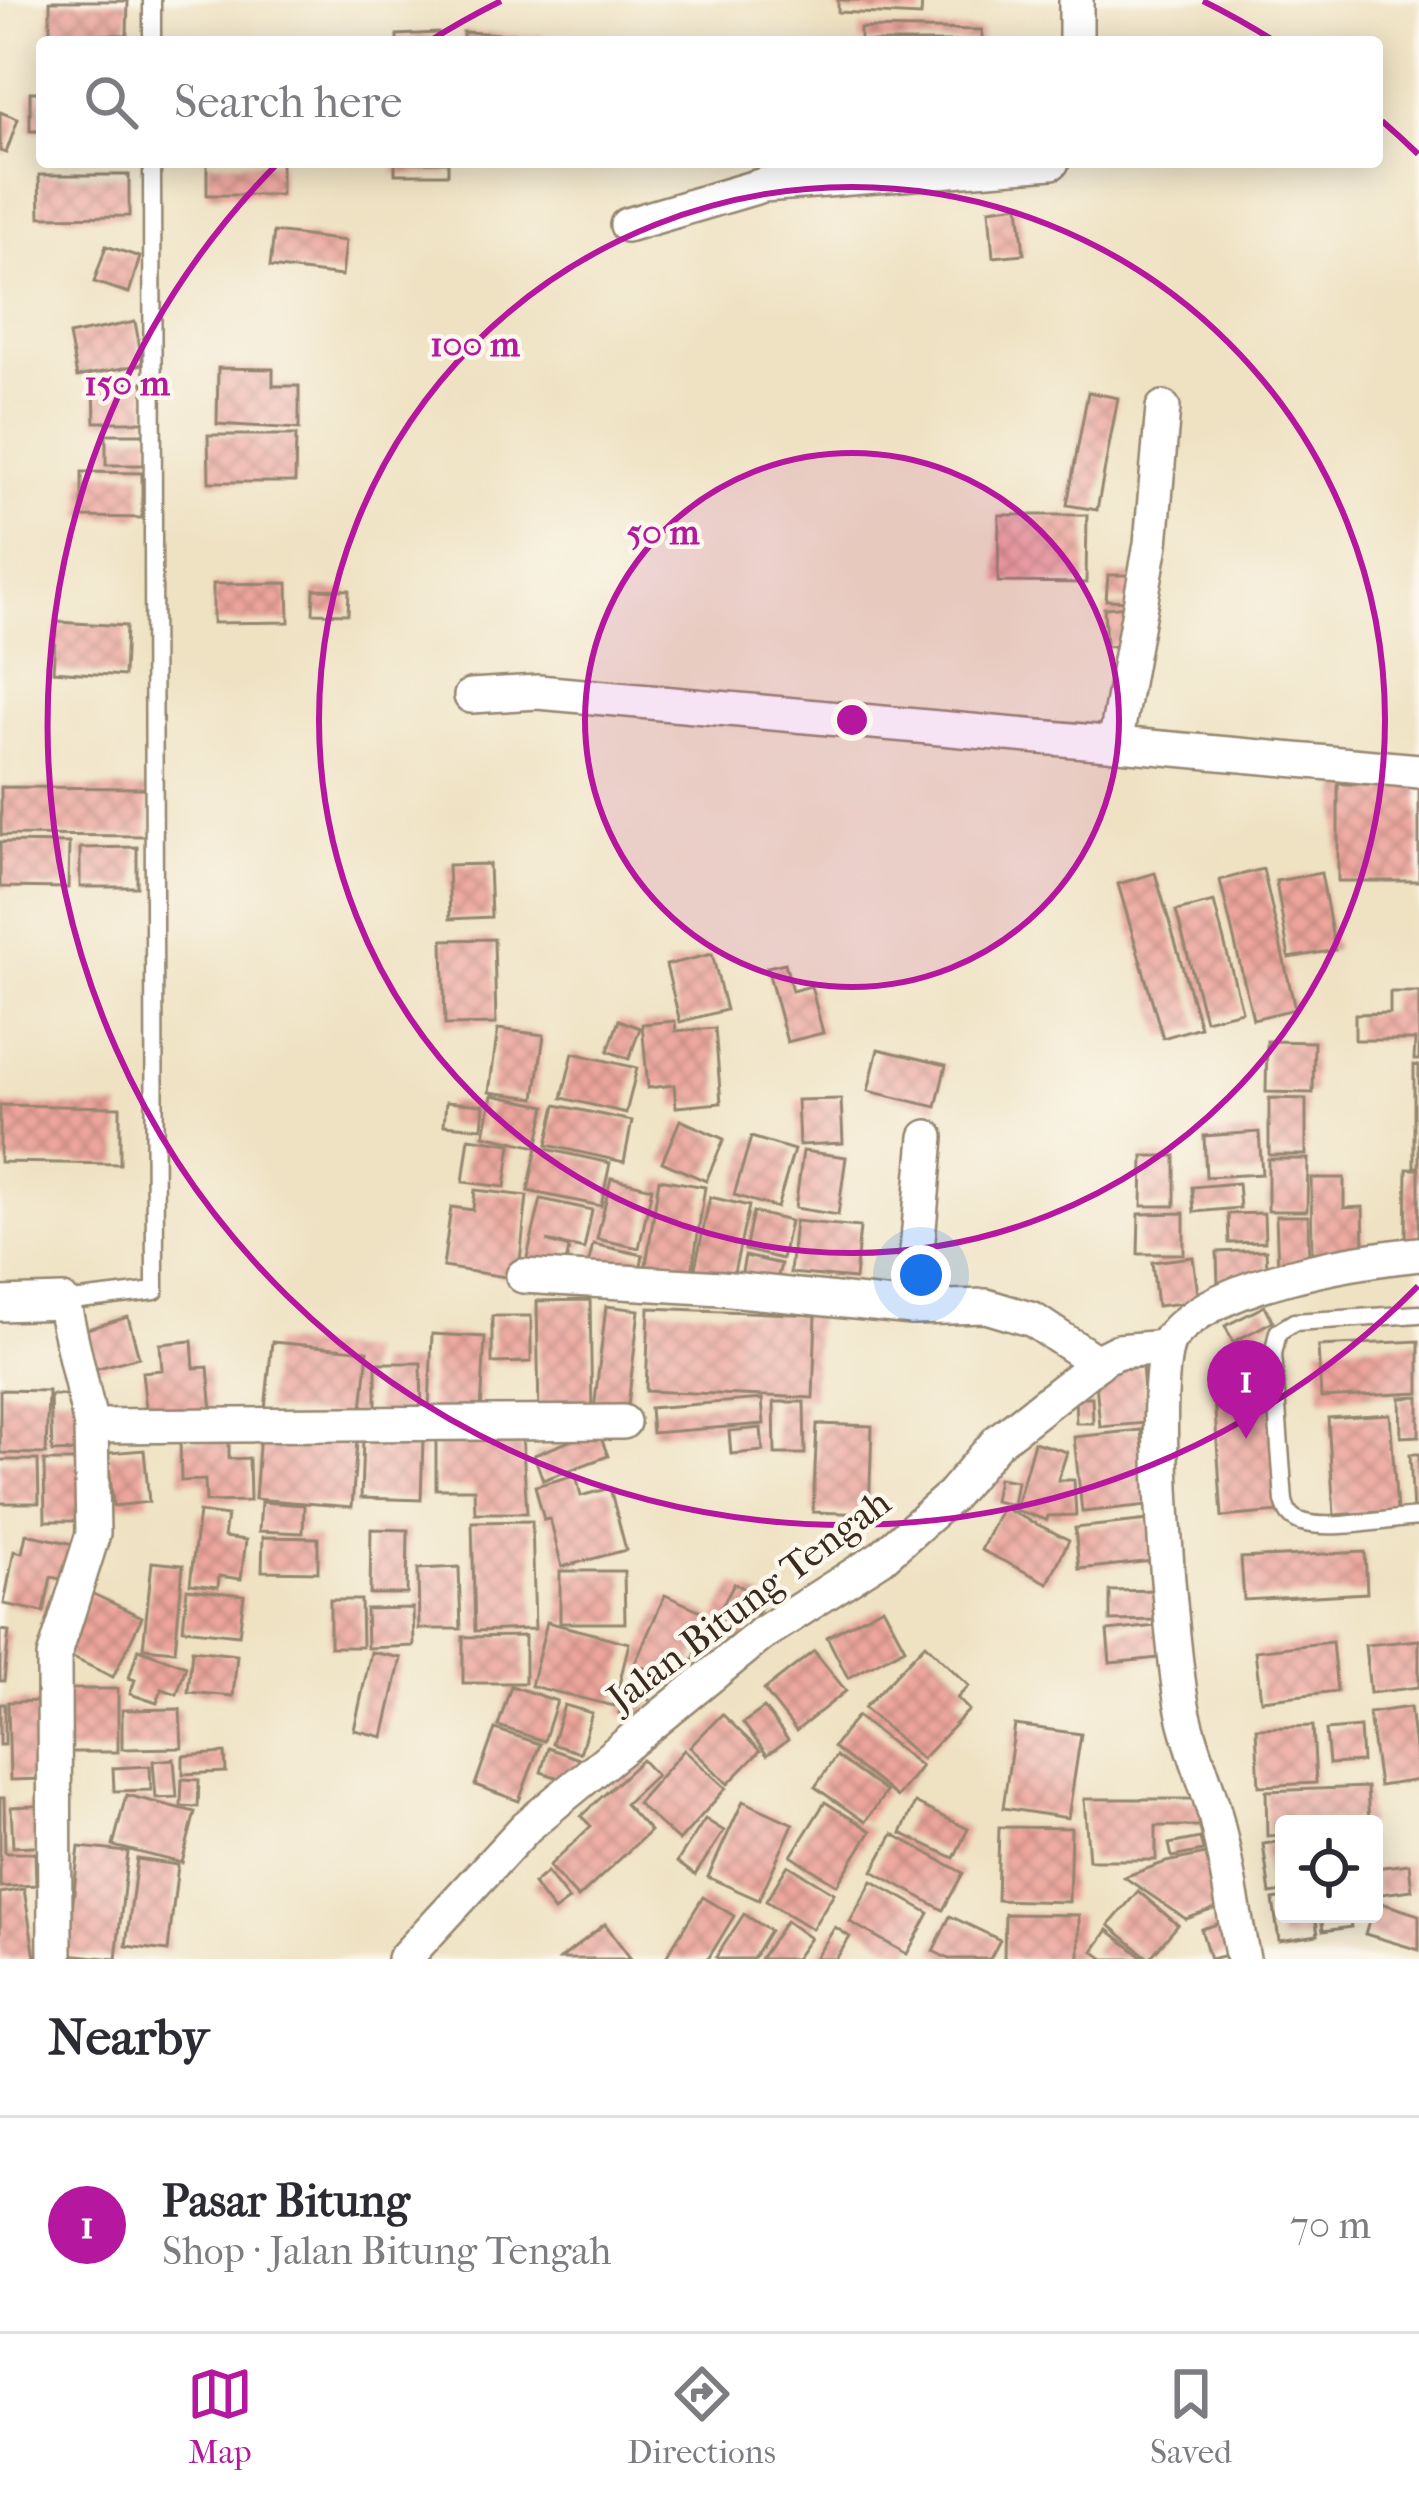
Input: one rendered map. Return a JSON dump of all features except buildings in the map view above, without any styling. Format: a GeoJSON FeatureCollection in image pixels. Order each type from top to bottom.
{"type":"FeatureCollection","features":[{"type":"Feature","properties":{"kind":"street"},"geometry":{"type":"LineString","coordinates":[[1076,0],[1076,36]]}},
{"type":"Feature","properties":{"kind":"street"},"geometry":{"type":"LineString","coordinates":[[627,224],[763,185],[977,168]]}},
{"type":"Feature","properties":{"kind":"street"},"geometry":{"type":"LineString","coordinates":[[1115,744],[1151,544],[1163,408]]}},
{"type":"Feature","properties":{"kind":"street"},"geometry":{"type":"LineString","coordinates":[[471,697],[538,692],[1419,771]]}},
{"type":"Feature","properties":{"kind":"street"},"geometry":{"type":"LineString","coordinates":[[912,1308],[927,1137]]}},
{"type":"Feature","properties":{"kind":"street"},"geometry":{"type":"LineString","coordinates":[[1244,1959],[1215,1818],[1178,1682],[1165,1501],[1165,1347],[1195,1318],[1280,1279],[1358,1261],[1419,1254]]}},
{"type":"Feature","properties":{"kind":"street"},"geometry":{"type":"LineString","coordinates":[[523,1276],[721,1288],[912,1308],[986,1306],[1045,1327],[1098,1364]]}},
{"type":"Feature","properties":{"kind":"street"},"geometry":{"type":"LineString","coordinates":[[0,1304],[63,1303],[91,1426],[93,1534],[54,1658],[55,1959]]}},
{"type":"Feature","properties":{"kind":"street","name":"Jalan Bitung Tengah"},"geometry":{"type":"LineString","coordinates":[[404,1959],[526,1827],[762,1634],[882,1557],[950,1497],[998,1441],[1118,1351],[1165,1347]]}},
{"type":"Feature","properties":{"kind":"street"},"geometry":{"type":"LineString","coordinates":[[91,1426],[623,1422]]}},
{"type":"Feature","properties":{"kind":"lane"},"geometry":{"type":"LineString","coordinates":[[152,0],[152,36]]}},
{"type":"Feature","properties":{"kind":"lane"},"geometry":{"type":"LineString","coordinates":[[63,1303],[155,1292],[152,168]]}},
{"type":"Feature","properties":{"kind":"lane"},"geometry":{"type":"LineString","coordinates":[[1419,1314],[1294,1322],[1278,1332],[1273,1354],[1284,1501],[1290,1516],[1307,1524],[1419,1517]]}},
{"type":"Feature","properties":{"kind":"place","name":"Pasar Bitung"},"geometry":{"type":"Point","coordinates":[1246,1439]}}]}
